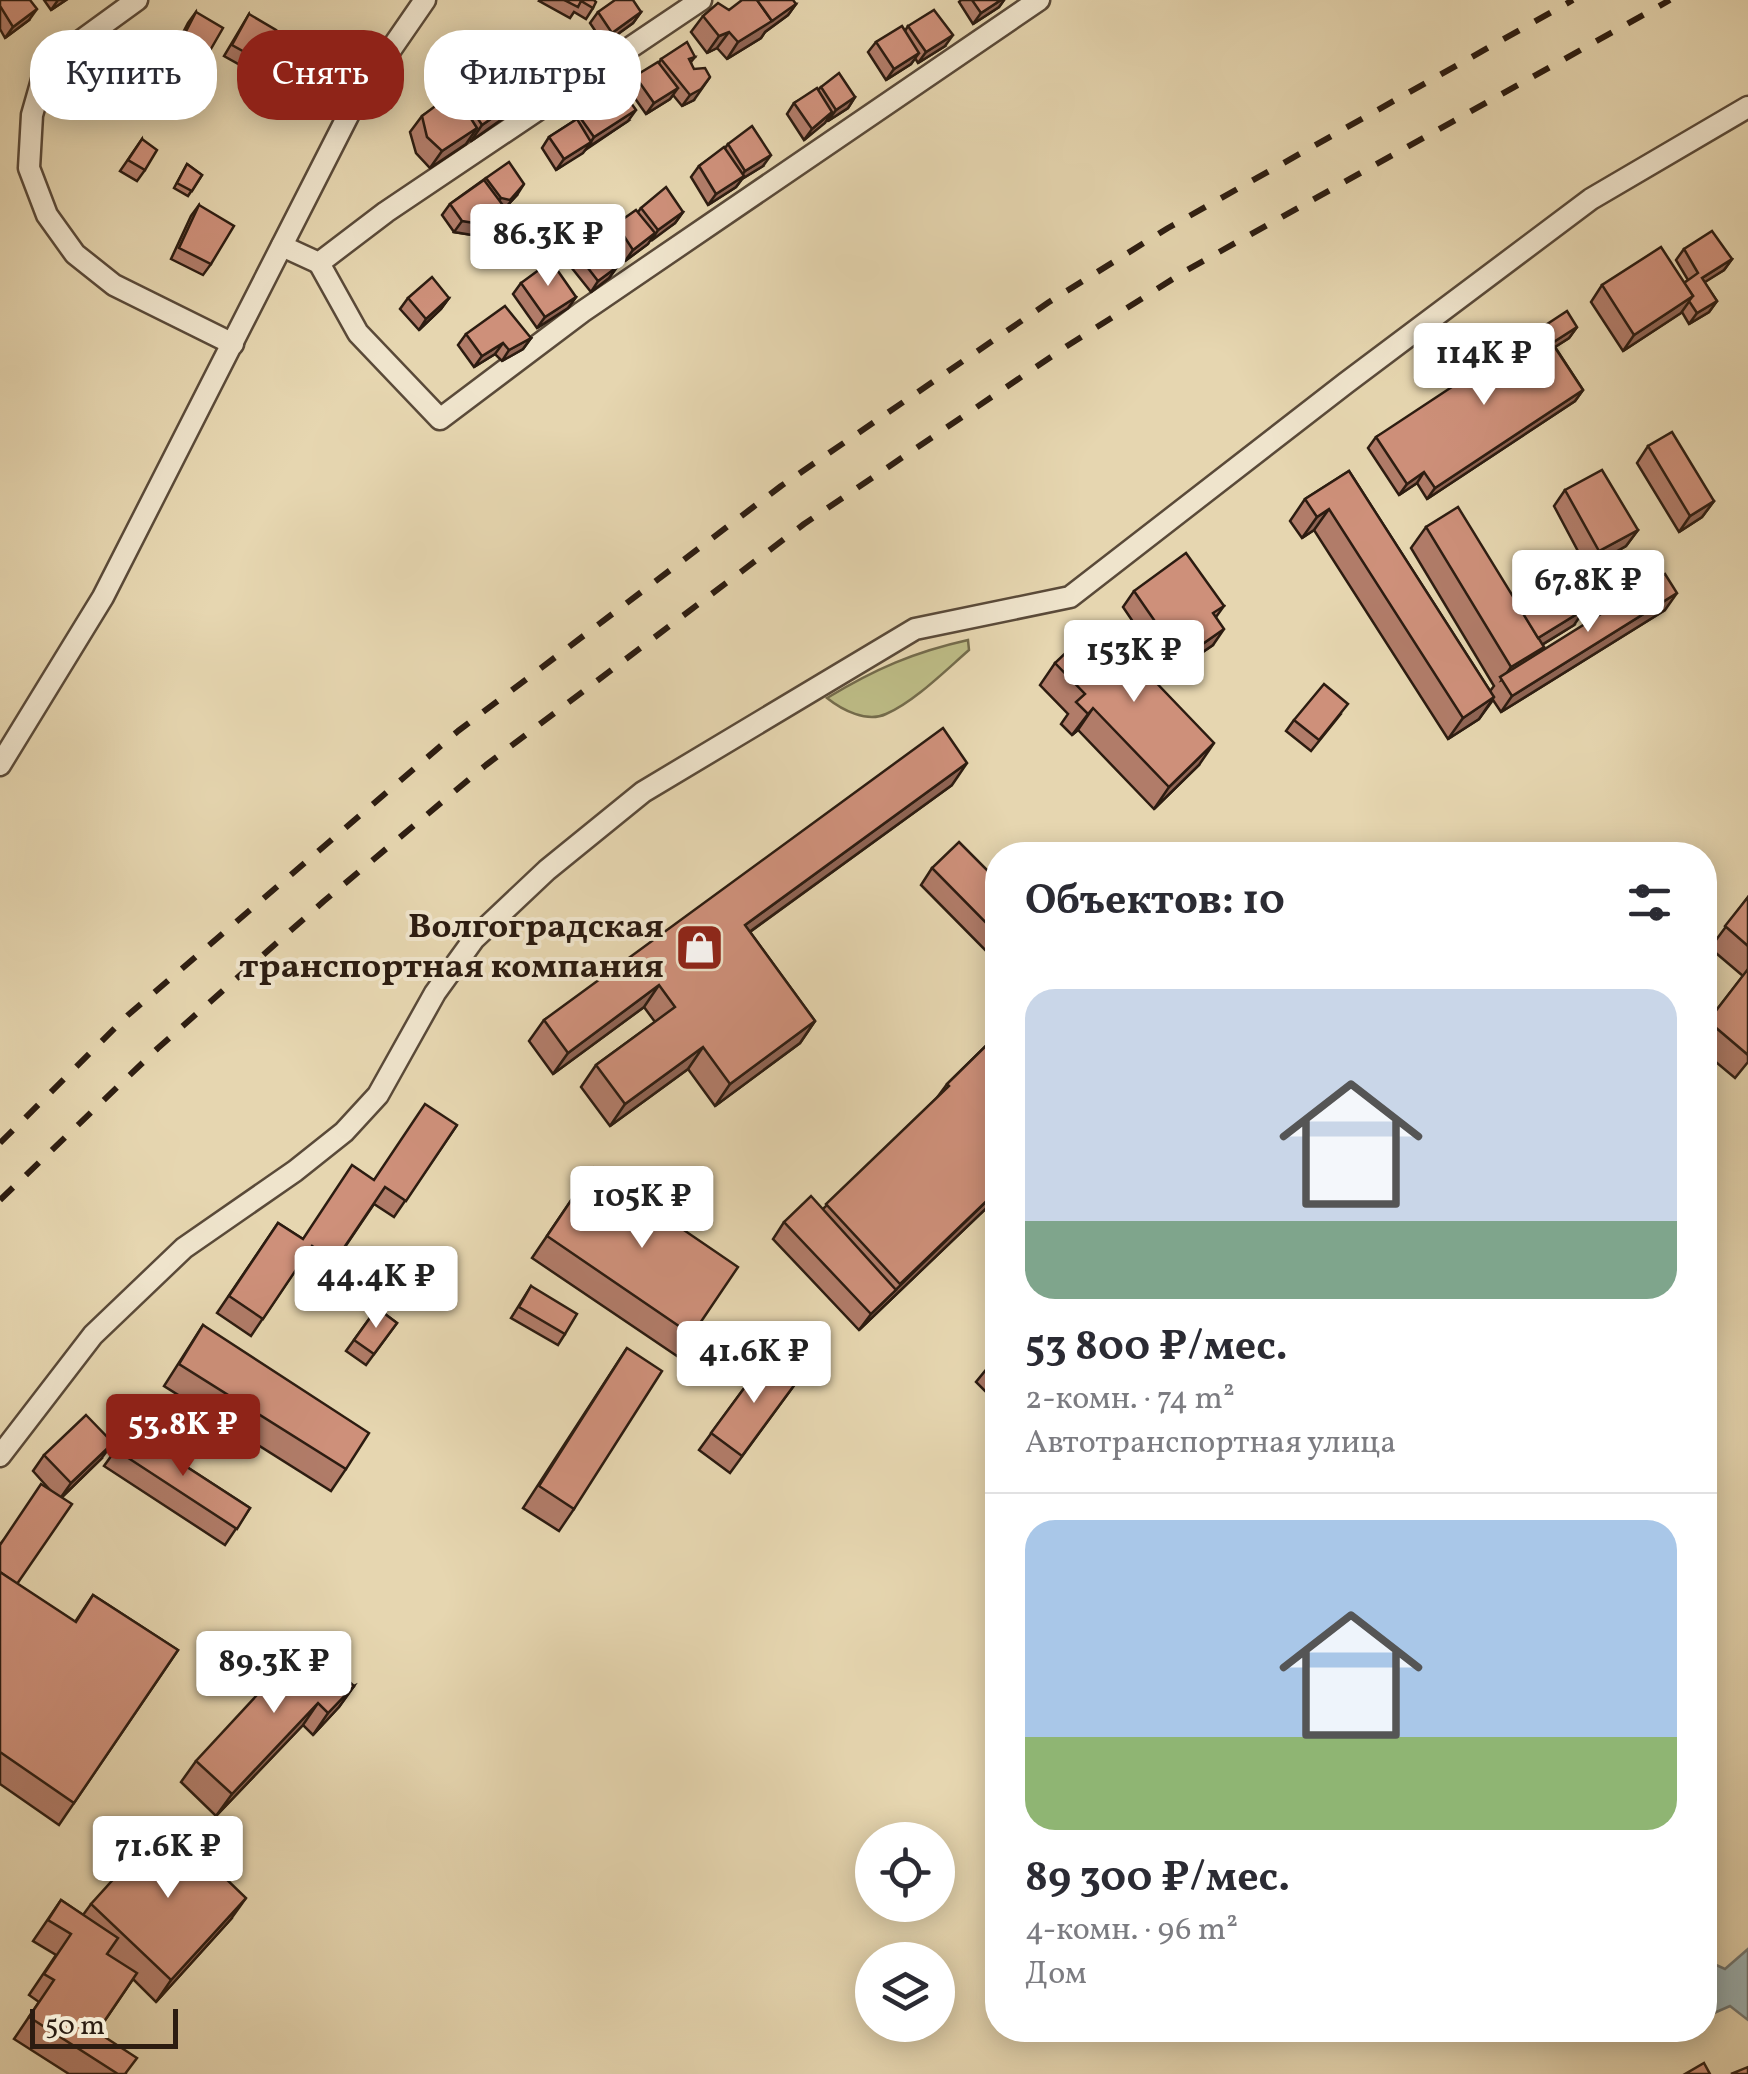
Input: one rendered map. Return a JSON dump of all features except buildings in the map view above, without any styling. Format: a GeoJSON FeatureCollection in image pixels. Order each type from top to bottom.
{"type":"FeatureCollection","features":[{"type":"Feature","properties":{"kind":"street"},"geometry":{"type":"LineString","coordinates":[[137,0],[46,66],[32,115],[29,168],[46,215],[75,254],[114,285],[233,344]]}},
{"type":"Feature","properties":{"kind":"street"},"geometry":{"type":"LineString","coordinates":[[0,766],[102,597],[356,100],[426,0]]}},
{"type":"Feature","properties":{"kind":"street"},"geometry":{"type":"LineString","coordinates":[[319,263],[386,212],[701,0]]}},
{"type":"Feature","properties":{"kind":"street"},"geometry":{"type":"LineString","coordinates":[[282,246],[319,263],[358,333],[440,419],[582,312],[1039,0]]}},
{"type":"Feature","properties":{"kind":"street"},"geometry":{"type":"LineString","coordinates":[[0,1456],[92,1335],[184,1248],[296,1171],[344,1132],[378,1095],[436,993],[474,939],[547,870],[643,792],[915,629],[1070,597],[1346,382],[1577,210],[1748,106]]}},
{"type":"Feature","properties":{"kind":"shaded area"},"geometry":{"type":"Polygon","coordinates":[[[968,640],[969,650],[919,694],[886,714],[863,716],[827,698],[895,663],[968,640]]]}},
{"type":"Feature","properties":{"kind":"water"},"geometry":{"type":"Polygon","coordinates":[[[1748,1949],[1748,2020],[1730,2006],[1717,2012],[1717,1965],[1725,1969],[1748,1949]]]}},
{"type":"Feature","properties":{"kind":"railway"},"geometry":{"type":"LineString","coordinates":[[0,1143],[128,1015],[458,731],[781,486],[1049,302],[1168,228],[1573,0]]}},
{"type":"Feature","properties":{"kind":"railway"},"geometry":{"type":"LineString","coordinates":[[0,1200],[158,1048],[324,901],[486,765],[804,524],[1187,270],[1670,0]]}},
{"type":"Feature","properties":{"kind":"place","name":"Волгоградская транспортная компания"},"geometry":{"type":"Point","coordinates":[699,948]}}]}
